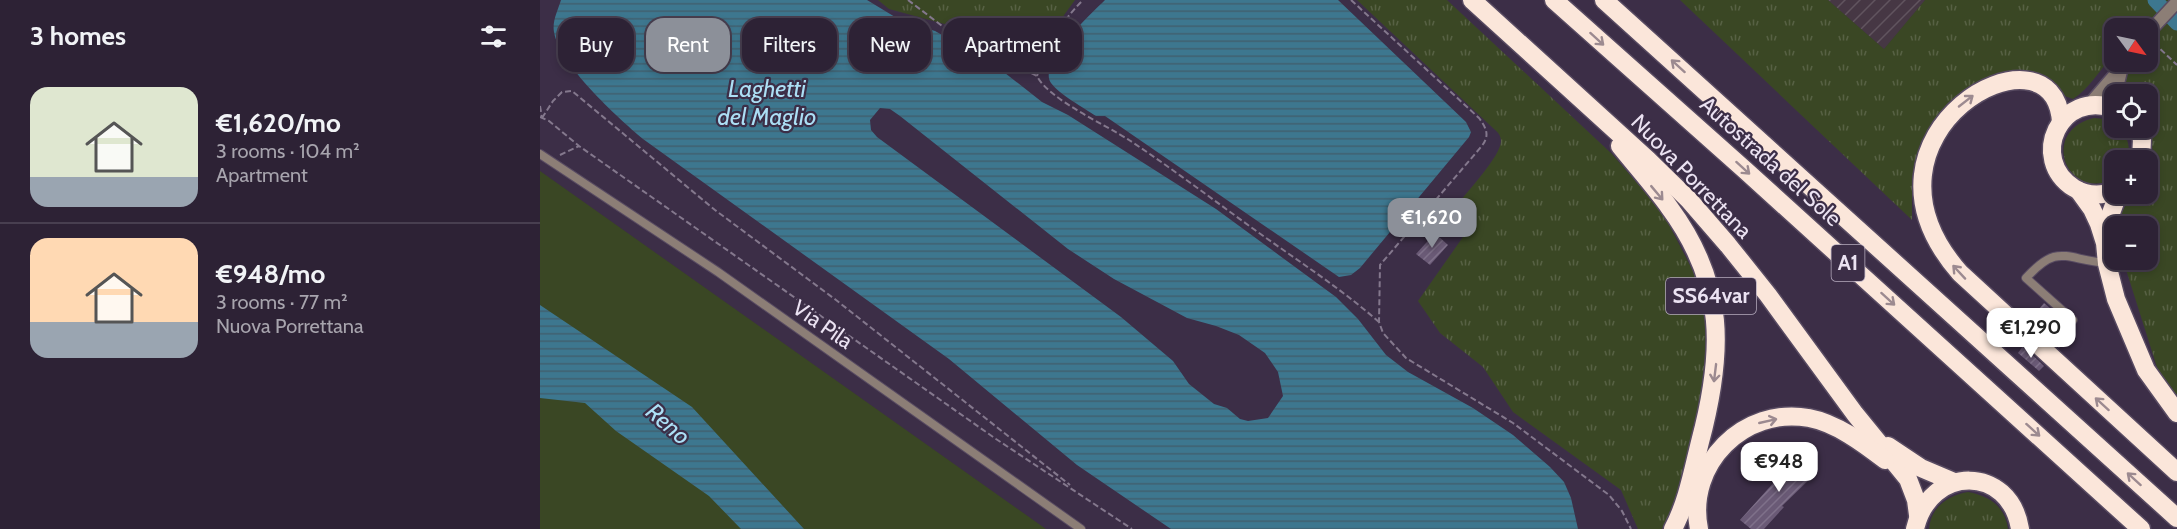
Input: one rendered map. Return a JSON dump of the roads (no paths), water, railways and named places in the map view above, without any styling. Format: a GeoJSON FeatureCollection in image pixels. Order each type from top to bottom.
{"type":"FeatureCollection","features":[{"type":"Feature","properties":{"kind":"highway","name":"Nuova Porrettana"},"geometry":{"type":"LineString","coordinates":[[1472,0],[1689,200],[1768,295],[1855,414],[1874,436]]}},
{"type":"Feature","properties":{"kind":"highway","name":"Autostrada del Sole"},"geometry":{"type":"LineString","coordinates":[[1554,0],[2141,529]]}},
{"type":"Feature","properties":{"kind":"highway","name":"Autostrada del Sole"},"geometry":{"type":"LineString","coordinates":[[1604,0],[2177,518]]}},
{"type":"Feature","properties":{"kind":"highway"},"geometry":{"type":"LineString","coordinates":[[2061,122],[2060,108],[2051,93],[2036,83],[2026,80],[2010,81],[1988,88],[1975,94],[1958,107],[1936,134],[1928,149],[1922,183],[1929,224],[1949,261],[1960,273],[2177,472]]}},
{"type":"Feature","properties":{"kind":"highway","name":"SS64var"},"geometry":{"type":"LineString","coordinates":[[1581,99],[1669,207],[1683,228],[1703,268],[1714,308],[1717,358],[1710,404],[1682,508],[1673,529]]}},
{"type":"Feature","properties":{"kind":"highway"},"geometry":{"type":"LineString","coordinates":[[2104,105],[2078,108],[2061,122],[2052,147],[2053,161],[2058,174],[2068,184],[2079,191],[2093,195],[2104,194]]}},
{"type":"Feature","properties":{"kind":"highway"},"geometry":{"type":"LineString","coordinates":[[2079,191],[2092,208],[2104,243]]}},
{"type":"Feature","properties":{"kind":"highway"},"geometry":{"type":"LineString","coordinates":[[2109,270],[2116,299],[2146,370],[2177,413]]}},
{"type":"Feature","properties":{"kind":"highway"},"geometry":{"type":"LineString","coordinates":[[1699,529],[1697,504],[1699,488],[1714,457],[1725,443],[1757,423],[1774,419],[1809,418],[1827,424],[1864,446],[1908,479]]}},
{"type":"Feature","properties":{"kind":"highway","name":"SS64var"},"geometry":{"type":"LineString","coordinates":[[1874,436],[1921,468],[1954,482],[1970,480],[1986,483],[2000,491],[2011,503],[2018,517],[2020,529]]}},
{"type":"Feature","properties":{"kind":"highway"},"geometry":{"type":"LineString","coordinates":[[1874,436],[1908,479],[1917,500],[1916,522]]}},
{"type":"Feature","properties":{"kind":"highway"},"geometry":{"type":"LineString","coordinates":[[1916,522],[1926,500],[1939,489],[1954,482]]}},
{"type":"Feature","properties":{"kind":"street"},"geometry":{"type":"LineString","coordinates":[[2158,23],[2177,2]]}},
{"type":"Feature","properties":{"kind":"street"},"geometry":{"type":"LineString","coordinates":[[2089,105],[2117,72]]}},
{"type":"Feature","properties":{"kind":"lane","name":"Via Pila"},"geometry":{"type":"LineString","coordinates":[[540,154],[727,279],[1081,529]]}},
{"type":"Feature","properties":{"kind":"lane"},"geometry":{"type":"LineString","coordinates":[[2073,320],[2026,278],[2040,263],[2053,255],[2104,264]]}},
{"type":"Feature","properties":{"kind":"water","name":"Laghetti del Maglio"},"geometry":{"type":"Polygon","coordinates":[[[561,0],[867,0],[897,18],[849,18],[849,72],[931,72],[931,30],[935,31],[943,35],[943,72],[1004,72],[1042,102],[1068,115],[1216,209],[1336,297],[1358,319],[1386,355],[1408,372],[1473,408],[1513,435],[1550,467],[1564,482],[1571,498],[1578,529],[1171,529],[1077,465],[949,359],[643,139],[619,118],[576,72],[634,72],[634,18],[558,18],[558,45],[554,32],[561,0]],[[880,108],[870,120],[871,130],[877,137],[1121,317],[1173,361],[1189,384],[1214,404],[1227,408],[1240,419],[1248,421],[1268,418],[1283,396],[1278,372],[1265,353],[1239,335],[1187,318],[1114,279],[1068,249],[890,109],[880,108]]]}},
{"type":"Feature","properties":{"kind":"water"},"geometry":{"type":"Polygon","coordinates":[[[1105,0],[1338,0],[1466,122],[1471,132],[1360,268],[1351,275],[1339,277],[1105,116],[1096,116],[1060,92],[1051,83],[1050,72],[1082,72],[1082,23],[1105,0]]]}},
{"type":"Feature","properties":{"kind":"water","name":"Reno"},"geometry":{"type":"Polygon","coordinates":[[[540,305],[692,407],[804,529],[741,529],[709,496],[616,431],[585,403],[540,398],[540,305]]]}},
{"type":"Feature","properties":{"kind":"waterway"},"geometry":{"type":"LineString","coordinates":[[2155,0],[2177,23]]}}]}
